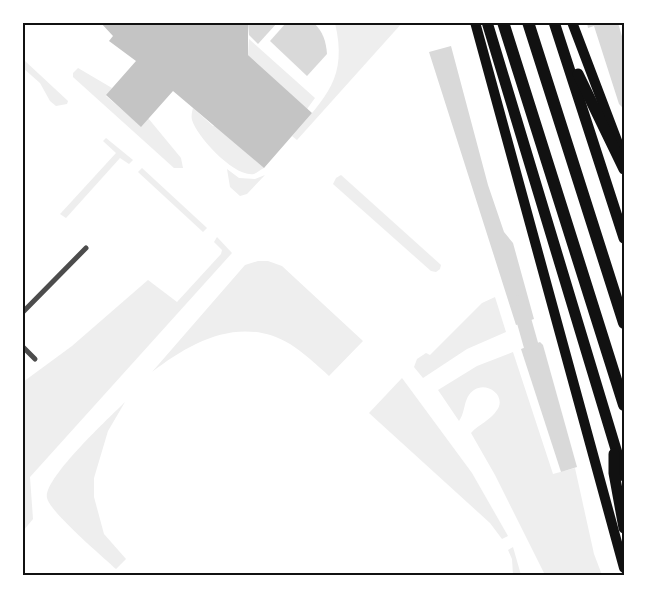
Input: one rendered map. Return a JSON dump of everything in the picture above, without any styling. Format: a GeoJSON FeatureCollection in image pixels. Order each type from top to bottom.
{"type":"FeatureCollection","features":[{"type":"Feature","properties":{"kind":"highway"},"geometry":{"type":"LineString","coordinates":[[487,22],[624,476]]}},
{"type":"Feature","properties":{"kind":"highway"},"geometry":{"type":"LineString","coordinates":[[503,22],[624,405]]}},
{"type":"Feature","properties":{"kind":"highway"},"geometry":{"type":"LineString","coordinates":[[528,22],[624,323]]}},
{"type":"Feature","properties":{"kind":"highway"},"geometry":{"type":"LineString","coordinates":[[554,22],[624,238]]}},
{"type":"Feature","properties":{"kind":"highway"},"geometry":{"type":"LineString","coordinates":[[559,36],[624,169]]}},
{"type":"Feature","properties":{"kind":"highway"},"geometry":{"type":"LineString","coordinates":[[614,442],[614,473],[624,528]]}},
{"type":"Feature","properties":{"kind":"main road"},"geometry":{"type":"LineString","coordinates":[[475,22],[624,568]]}},
{"type":"Feature","properties":{"kind":"main road"},"geometry":{"type":"LineString","coordinates":[[572,22],[624,160]]}},
{"type":"Feature","properties":{"kind":"street"},"geometry":{"type":"LineString","coordinates":[[22,313],[86,248]]}},
{"type":"Feature","properties":{"kind":"street"},"geometry":{"type":"LineString","coordinates":[[22,346],[35,359]]}},
{"type":"Feature","properties":{"kind":"shaded area"},"geometry":{"type":"Polygon","coordinates":[[[248,23],[277,23],[258,44],[249,35],[248,23]]]}},
{"type":"Feature","properties":{"kind":"shaded area"},"geometry":{"type":"Polygon","coordinates":[[[286,23],[314,23],[324,37],[327,54],[307,76],[270,41],[286,23]]]}},
{"type":"Feature","properties":{"kind":"shaded area"},"geometry":{"type":"Polygon","coordinates":[[[335,23],[402,23],[297,140],[292,136],[324,98],[336,73],[339,58],[335,23]]]}},
{"type":"Feature","properties":{"kind":"shaded area"},"geometry":{"type":"Polygon","coordinates":[[[587,23],[618,23],[624,43],[624,109],[619,104],[594,26],[588,28],[587,23]]]}},
{"type":"Feature","properties":{"kind":"shaded area"},"geometry":{"type":"Polygon","coordinates":[[[249,39],[315,98],[307,109],[248,55],[249,39]]]}},
{"type":"Feature","properties":{"kind":"shaded area"},"geometry":{"type":"Polygon","coordinates":[[[451,46],[488,185],[504,232],[513,243],[534,319],[516,325],[429,52],[451,46]]]}},
{"type":"Feature","properties":{"kind":"shaded area"},"geometry":{"type":"Polygon","coordinates":[[[23,61],[68,101],[67,104],[56,106],[50,101],[40,83],[23,68],[23,61]]]}},
{"type":"Feature","properties":{"kind":"shaded area"},"geometry":{"type":"Polygon","coordinates":[[[78,68],[112,88],[106,96],[141,126],[148,118],[181,158],[183,168],[174,168],[73,77],[73,73],[78,68]]]}},
{"type":"Feature","properties":{"kind":"shaded area"},"geometry":{"type":"Polygon","coordinates":[[[193,108],[264,168],[254,174],[246,174],[227,163],[209,146],[195,127],[192,118],[193,108]]]}},
{"type":"Feature","properties":{"kind":"shaded area"},"geometry":{"type":"Polygon","coordinates":[[[106,138],[133,160],[129,164],[120,158],[66,218],[60,214],[116,153],[103,141],[106,138]]]}},
{"type":"Feature","properties":{"kind":"shaded area"},"geometry":{"type":"Polygon","coordinates":[[[142,168],[207,228],[203,232],[138,172],[142,168]]]}},
{"type":"Feature","properties":{"kind":"shaded area"},"geometry":{"type":"Polygon","coordinates":[[[227,169],[239,178],[255,179],[265,175],[247,194],[240,196],[230,187],[227,169]]]}},
{"type":"Feature","properties":{"kind":"shaded area"},"geometry":{"type":"Polygon","coordinates":[[[341,175],[441,265],[440,269],[436,272],[431,271],[333,184],[336,178],[341,175]]]}},
{"type":"Feature","properties":{"kind":"shaded area"},"geometry":{"type":"Polygon","coordinates":[[[217,237],[232,253],[30,477],[33,519],[23,531],[23,382],[72,346],[148,280],[177,302],[221,254],[222,250],[214,242],[217,237]]]}},
{"type":"Feature","properties":{"kind":"shaded area"},"geometry":{"type":"Polygon","coordinates":[[[258,261],[268,261],[282,266],[363,341],[329,376],[290,344],[272,336],[253,332],[235,332],[200,342],[184,350],[152,372],[245,265],[258,261]]]}},
{"type":"Feature","properties":{"kind":"shaded area"},"geometry":{"type":"Polygon","coordinates":[[[495,297],[506,332],[467,349],[423,378],[414,367],[417,359],[426,353],[430,355],[482,303],[495,297]]]}},
{"type":"Feature","properties":{"kind":"shaded area"},"geometry":{"type":"Polygon","coordinates":[[[540,342],[543,345],[577,467],[561,472],[521,349],[540,342]]]}},
{"type":"Feature","properties":{"kind":"shaded area"},"geometry":{"type":"Polygon","coordinates":[[[513,352],[553,474],[575,468],[594,554],[602,575],[545,575],[495,475],[471,433],[492,417],[497,410],[499,405],[498,395],[484,387],[474,390],[466,401],[459,421],[438,390],[477,366],[513,352]]]}},
{"type":"Feature","properties":{"kind":"shaded area"},"geometry":{"type":"Polygon","coordinates":[[[402,378],[472,473],[508,536],[502,539],[490,523],[369,413],[402,378]]]}},
{"type":"Feature","properties":{"kind":"shaded area"},"geometry":{"type":"Polygon","coordinates":[[[125,402],[108,431],[94,478],[94,497],[104,534],[126,559],[116,569],[57,513],[47,498],[55,477],[66,463],[125,402]]]}},
{"type":"Feature","properties":{"kind":"shaded area"},"geometry":{"type":"Polygon","coordinates":[[[513,547],[521,575],[513,575],[512,559],[508,550],[513,547]]]}},
{"type":"Feature","properties":{"kind":"building"},"geometry":{"type":"Polygon","coordinates":[[[100,22],[248,22],[248,55],[312,113],[264,168],[173,91],[141,127],[106,95],[136,61],[109,41],[113,36],[100,22]]]}},
{"type":"Feature","properties":{"kind":"waterway"},"geometry":{"type":"LineString","coordinates":[[519,303],[536,363]]}}]}
